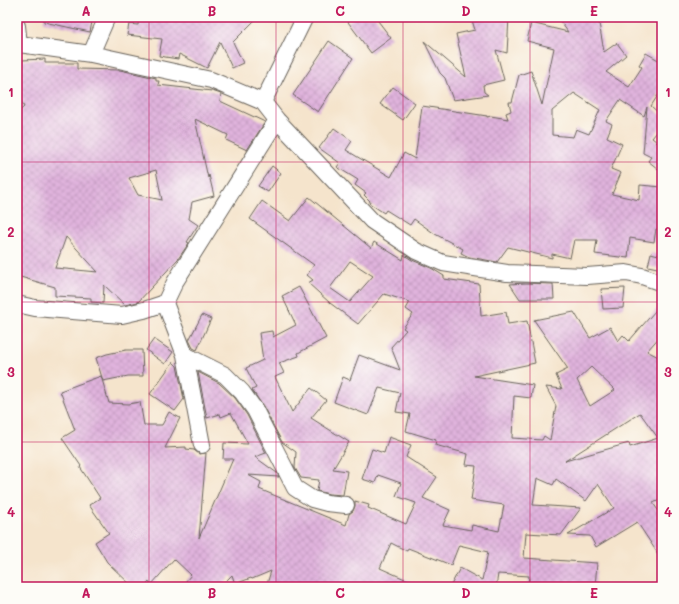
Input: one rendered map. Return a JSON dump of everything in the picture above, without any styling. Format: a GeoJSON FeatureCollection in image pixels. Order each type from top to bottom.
{"type":"FeatureCollection","features":[{"type":"Feature","properties":{"kind":"street"},"geometry":{"type":"LineString","coordinates":[[91,54],[107,17]]}},
{"type":"Feature","properties":{"kind":"street"},"geometry":{"type":"LineString","coordinates":[[263,102],[305,17]]}},
{"type":"Feature","properties":{"kind":"street"},"geometry":{"type":"LineString","coordinates":[[17,26],[18,45],[91,54],[211,80],[263,102],[277,120],[372,221],[416,251],[443,263],[507,273],[586,276],[626,273],[642,276],[662,283]]}},
{"type":"Feature","properties":{"kind":"street"},"geometry":{"type":"LineString","coordinates":[[17,304],[35,308],[122,315],[165,303],[176,282],[277,120]]}},
{"type":"Feature","properties":{"kind":"street"},"geometry":{"type":"LineString","coordinates":[[165,303],[185,355],[202,445]]}},
{"type":"Feature","properties":{"kind":"street"},"geometry":{"type":"LineString","coordinates":[[185,355],[225,375],[242,392],[255,410],[295,488],[312,499],[327,503],[346,505]]}},
{"type":"Feature","properties":{"kind":"building"},"geometry":{"type":"Polygon","coordinates":[[[44,17],[93,17],[90,32],[44,22],[44,17]]]}},
{"type":"Feature","properties":{"kind":"building"},"geometry":{"type":"Polygon","coordinates":[[[139,17],[163,19],[162,17],[258,17],[233,42],[243,63],[232,68],[220,42],[207,68],[179,54],[178,59],[159,56],[162,39],[127,35],[129,24],[138,25],[139,17]]]}},
{"type":"Feature","properties":{"kind":"building"},"geometry":{"type":"Polygon","coordinates":[[[355,17],[375,17],[391,38],[371,53],[348,22],[355,17]]]}},
{"type":"Feature","properties":{"kind":"building"},"geometry":{"type":"Polygon","coordinates":[[[471,17],[509,17],[507,53],[496,50],[504,80],[483,85],[484,92],[488,95],[453,100],[445,78],[440,73],[424,41],[466,77],[456,34],[475,30],[471,17]]]}},
{"type":"Feature","properties":{"kind":"building"},"geometry":{"type":"Polygon","coordinates":[[[557,17],[598,17],[604,52],[617,43],[626,55],[606,72],[629,87],[642,67],[639,65],[646,53],[662,62],[662,89],[651,106],[662,116],[662,128],[661,127],[652,138],[661,145],[662,144],[662,172],[648,161],[651,157],[643,153],[647,107],[644,116],[620,100],[606,121],[612,124],[607,137],[622,144],[611,169],[621,173],[612,194],[639,200],[640,185],[662,187],[662,230],[656,229],[654,242],[630,238],[628,258],[595,254],[597,240],[574,240],[570,258],[552,254],[552,258],[508,247],[497,262],[469,257],[461,253],[463,249],[435,234],[414,219],[410,225],[386,210],[384,213],[369,203],[370,201],[364,195],[366,193],[355,185],[358,180],[337,167],[340,163],[319,148],[334,128],[352,141],[346,150],[391,177],[404,153],[415,159],[422,106],[508,119],[506,113],[511,111],[509,102],[512,102],[519,75],[531,71],[542,105],[554,48],[527,41],[531,23],[568,32],[557,17]],[[574,93],[552,111],[552,135],[573,137],[576,129],[589,134],[600,110],[574,93]]]}},
{"type":"Feature","properties":{"kind":"building"},"geometry":{"type":"Polygon","coordinates":[[[329,41],[353,58],[318,112],[293,95],[329,41]]]}},
{"type":"Feature","properties":{"kind":"building"},"geometry":{"type":"Polygon","coordinates":[[[45,59],[45,63],[77,63],[77,69],[120,70],[156,78],[156,81],[159,81],[158,85],[212,91],[221,94],[220,101],[265,122],[247,150],[226,140],[228,135],[195,119],[208,178],[209,175],[214,196],[192,202],[189,219],[198,225],[187,242],[189,243],[178,259],[138,302],[125,305],[104,285],[103,303],[91,302],[91,298],[55,296],[55,287],[17,276],[17,113],[24,107],[17,94],[17,69],[22,68],[22,60],[45,59]],[[156,170],[129,178],[138,195],[162,200],[156,170]],[[66,237],[55,268],[98,272],[66,237]]]}},
{"type":"Feature","properties":{"kind":"building"},"geometry":{"type":"Polygon","coordinates":[[[393,87],[415,103],[403,120],[380,104],[393,87]]]}},
{"type":"Feature","properties":{"kind":"building"},"geometry":{"type":"Polygon","coordinates":[[[272,166],[281,173],[268,192],[258,186],[272,166]]]}},
{"type":"Feature","properties":{"kind":"building"},"geometry":{"type":"Polygon","coordinates":[[[309,197],[371,248],[374,242],[403,260],[404,255],[431,268],[444,276],[444,279],[479,284],[481,316],[506,312],[508,324],[527,321],[535,363],[474,376],[533,385],[531,398],[514,396],[512,438],[542,440],[544,436],[550,440],[556,406],[546,387],[562,389],[556,375],[568,369],[534,320],[574,312],[590,338],[610,327],[618,341],[623,335],[629,341],[662,303],[662,334],[647,351],[662,359],[662,499],[653,503],[662,516],[662,560],[637,522],[596,547],[590,536],[568,535],[614,508],[598,484],[586,501],[556,479],[553,485],[537,478],[533,505],[581,508],[561,535],[526,533],[524,558],[597,563],[595,587],[528,587],[529,576],[498,574],[496,587],[450,587],[460,568],[482,580],[488,552],[459,545],[451,565],[408,548],[407,551],[391,543],[380,568],[423,587],[266,587],[271,571],[235,584],[232,575],[220,587],[181,587],[191,575],[174,559],[152,584],[149,582],[144,587],[133,587],[107,562],[95,542],[109,533],[89,505],[100,498],[62,438],[75,430],[60,391],[101,376],[109,403],[128,404],[140,402],[144,425],[162,425],[169,412],[180,418],[165,448],[186,447],[186,449],[194,450],[199,454],[206,453],[199,538],[233,459],[223,459],[224,443],[248,444],[231,413],[221,417],[220,414],[207,418],[198,372],[219,383],[235,398],[247,415],[266,453],[255,457],[277,473],[279,477],[248,475],[261,482],[259,489],[346,525],[349,514],[353,511],[355,506],[355,501],[369,505],[368,508],[406,524],[416,503],[396,496],[401,483],[378,475],[375,483],[362,479],[372,449],[384,453],[389,437],[411,445],[406,457],[437,477],[423,498],[450,510],[443,525],[471,530],[472,525],[499,531],[504,505],[471,500],[476,466],[466,465],[468,454],[435,445],[436,440],[406,431],[410,414],[396,412],[400,393],[379,388],[368,415],[334,402],[343,377],[350,380],[359,355],[400,370],[391,347],[406,330],[403,328],[413,314],[406,309],[410,302],[384,294],[358,324],[330,303],[308,283],[313,280],[307,275],[314,265],[250,219],[262,201],[290,221],[309,197]],[[350,261],[330,288],[350,302],[373,276],[350,261]],[[591,367],[577,380],[590,406],[615,390],[591,367]],[[640,413],[565,461],[629,443],[630,447],[658,438],[640,413]]]}},
{"type":"Feature","properties":{"kind":"building"},"geometry":{"type":"Polygon","coordinates":[[[651,253],[662,256],[662,269],[648,266],[651,253]]]}},
{"type":"Feature","properties":{"kind":"building"},"geometry":{"type":"Polygon","coordinates":[[[510,284],[553,284],[554,299],[520,299],[510,284]]]}},
{"type":"Feature","properties":{"kind":"building"},"geometry":{"type":"Polygon","coordinates":[[[299,287],[326,338],[298,353],[299,356],[279,363],[284,373],[275,377],[292,412],[311,388],[326,400],[311,418],[349,442],[333,469],[347,471],[343,495],[317,491],[319,480],[301,478],[295,468],[296,452],[282,442],[263,406],[252,390],[256,388],[246,368],[263,360],[259,333],[272,331],[273,337],[296,325],[282,296],[299,287]]]}},
{"type":"Feature","properties":{"kind":"building"},"geometry":{"type":"Polygon","coordinates":[[[625,288],[623,308],[603,309],[601,289],[625,288]]]}},
{"type":"Feature","properties":{"kind":"building"},"geometry":{"type":"Polygon","coordinates":[[[202,315],[211,319],[197,350],[193,348],[189,340],[202,315]]]}},
{"type":"Feature","properties":{"kind":"building"},"geometry":{"type":"Polygon","coordinates":[[[154,339],[173,352],[165,364],[146,350],[154,339]]]}},
{"type":"Feature","properties":{"kind":"building"},"geometry":{"type":"Polygon","coordinates":[[[126,350],[142,350],[143,376],[128,376],[103,381],[96,358],[126,350]]]}},
{"type":"Feature","properties":{"kind":"building"},"geometry":{"type":"Polygon","coordinates":[[[173,362],[177,366],[184,399],[175,411],[150,394],[173,362]]]}}]}
